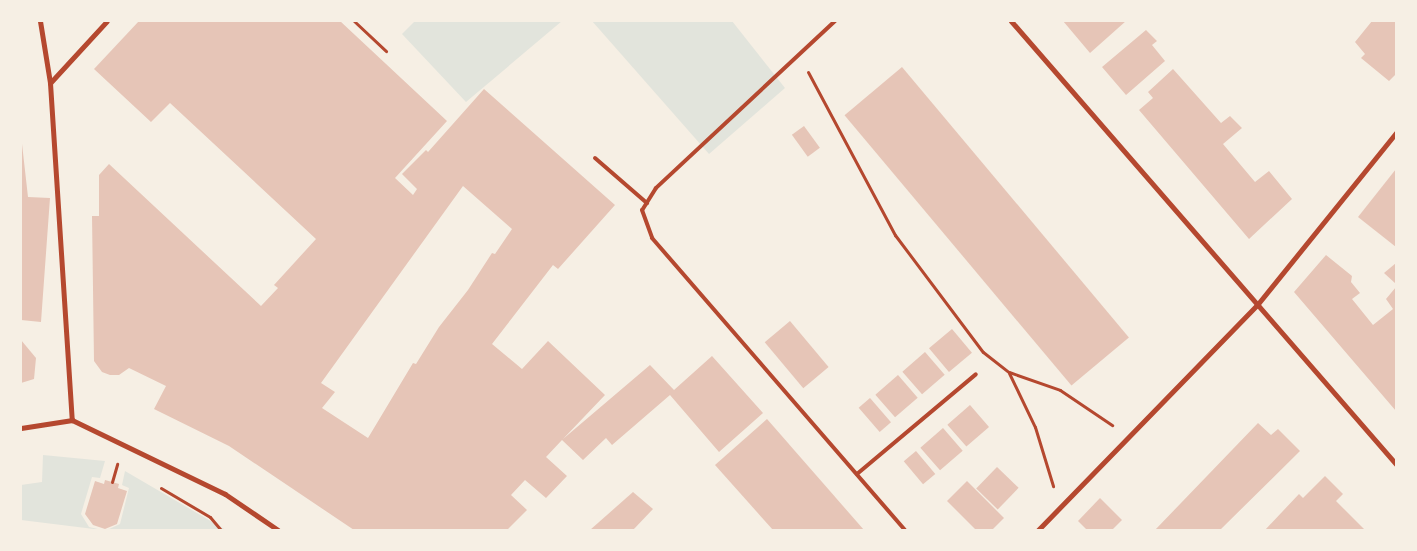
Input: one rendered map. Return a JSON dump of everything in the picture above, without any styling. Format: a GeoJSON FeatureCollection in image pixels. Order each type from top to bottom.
{"type":"FeatureCollection","features":[{"type":"Feature","properties":{"kind":"street"},"geometry":{"type":"LineString","coordinates":[[40,21],[50,83],[72,420]]}},
{"type":"Feature","properties":{"kind":"street"},"geometry":{"type":"LineString","coordinates":[[50,83],[107,21]]}},
{"type":"Feature","properties":{"kind":"street"},"geometry":{"type":"LineString","coordinates":[[1011,21],[1396,464]]}},
{"type":"Feature","properties":{"kind":"street"},"geometry":{"type":"LineString","coordinates":[[1038,530],[1257,305],[1396,132]]}},
{"type":"Feature","properties":{"kind":"street"},"geometry":{"type":"LineString","coordinates":[[21,428],[72,420],[225,494],[278,530]]}},
{"type":"Feature","properties":{"kind":"lane"},"geometry":{"type":"LineString","coordinates":[[835,21],[656,188],[642,210],[652,238],[906,530]]}},
{"type":"Feature","properties":{"kind":"lane"},"geometry":{"type":"LineString","coordinates":[[595,158],[647,203]]}},
{"type":"Feature","properties":{"kind":"lane"},"geometry":{"type":"LineString","coordinates":[[857,474],[976,374]]}},
{"type":"Feature","properties":{"kind":"path"},"geometry":{"type":"LineString","coordinates":[[354,21],[386,51]]}},
{"type":"Feature","properties":{"kind":"path"},"geometry":{"type":"LineString","coordinates":[[798,54],[896,236],[983,352],[1009,372],[1060,390],[1128,437]]}},
{"type":"Feature","properties":{"kind":"path"},"geometry":{"type":"LineString","coordinates":[[1009,372],[1035,427],[1059,508]]}},
{"type":"Feature","properties":{"kind":"path"},"geometry":{"type":"LineString","coordinates":[[118,462],[126,467]]}},
{"type":"Feature","properties":{"kind":"path"},"geometry":{"type":"LineString","coordinates":[[160,487],[210,517],[221,530]]}},
{"type":"Feature","properties":{"kind":"shaded area"},"geometry":{"type":"Polygon","coordinates":[[[415,21],[562,21],[466,102],[402,34],[415,21]]]}},
{"type":"Feature","properties":{"kind":"shaded area"},"geometry":{"type":"Polygon","coordinates":[[[592,21],[732,21],[785,88],[709,154],[592,21]]]}},
{"type":"Feature","properties":{"kind":"shaded area"},"geometry":{"type":"Polygon","coordinates":[[[43,455],[105,461],[100,478],[92,477],[81,514],[89,527],[102,530],[21,520],[21,485],[42,482],[43,455]]]}},
{"type":"Feature","properties":{"kind":"shaded area"},"geometry":{"type":"Polygon","coordinates":[[[125,471],[226,530],[107,530],[120,524],[129,488],[122,485],[125,471]]]}},
{"type":"Feature","properties":{"kind":"building"},"geometry":{"type":"Polygon","coordinates":[[[139,21],[340,21],[447,121],[395,178],[413,195],[417,189],[402,174],[426,150],[428,152],[484,89],[615,205],[558,269],[553,265],[492,344],[522,369],[548,341],[605,395],[563,439],[650,365],[674,390],[712,356],[763,413],[719,452],[670,395],[612,445],[606,438],[583,460],[562,440],[546,457],[567,476],[546,498],[525,480],[511,495],[527,510],[507,530],[354,530],[229,446],[154,409],[166,386],[129,368],[119,375],[110,375],[102,372],[94,361],[92,216],[99,216],[99,175],[109,164],[261,306],[278,288],[274,285],[316,239],[170,103],[151,122],[94,69],[139,21]],[[463,186],[321,383],[335,392],[322,408],[368,438],[413,363],[416,364],[439,327],[468,290],[492,253],[495,254],[512,229],[463,186]]]}},
{"type":"Feature","properties":{"kind":"building"},"geometry":{"type":"Polygon","coordinates":[[[1063,21],[1126,21],[1090,53],[1063,21]]]}},
{"type":"Feature","properties":{"kind":"building"},"geometry":{"type":"Polygon","coordinates":[[[1372,21],[1396,21],[1396,74],[1389,81],[1361,58],[1365,54],[1355,42],[1372,21]]]}},
{"type":"Feature","properties":{"kind":"building"},"geometry":{"type":"Polygon","coordinates":[[[1146,30],[1157,41],[1152,45],[1165,61],[1126,95],[1102,67],[1146,30]]]}},
{"type":"Feature","properties":{"kind":"building"},"geometry":{"type":"Polygon","coordinates":[[[902,67],[1129,337],[1071,386],[845,115],[902,67]]]}},
{"type":"Feature","properties":{"kind":"building"},"geometry":{"type":"Polygon","coordinates":[[[1173,69],[1221,123],[1230,116],[1242,128],[1223,144],[1255,182],[1269,171],[1292,199],[1249,239],[1139,110],[1153,98],[1148,92],[1173,69]]]}},
{"type":"Feature","properties":{"kind":"building"},"geometry":{"type":"Polygon","coordinates":[[[804,126],[820,148],[808,157],[792,135],[804,126]]]}},
{"type":"Feature","properties":{"kind":"building"},"geometry":{"type":"Polygon","coordinates":[[[21,135],[28,197],[50,198],[41,322],[21,320],[21,135]]]}},
{"type":"Feature","properties":{"kind":"building"},"geometry":{"type":"Polygon","coordinates":[[[1396,169],[1396,247],[1358,217],[1396,169]]]}},
{"type":"Feature","properties":{"kind":"building"},"geometry":{"type":"Polygon","coordinates":[[[1326,255],[1352,276],[1351,282],[1360,293],[1352,299],[1373,325],[1393,309],[1386,299],[1396,287],[1396,411],[1294,292],[1326,255]]]}},
{"type":"Feature","properties":{"kind":"building"},"geometry":{"type":"Polygon","coordinates":[[[1396,263],[1396,284],[1384,273],[1396,263]]]}},
{"type":"Feature","properties":{"kind":"building"},"geometry":{"type":"Polygon","coordinates":[[[790,321],[829,367],[803,388],[765,342],[790,321]]]}},
{"type":"Feature","properties":{"kind":"building"},"geometry":{"type":"Polygon","coordinates":[[[952,329],[972,353],[949,372],[929,348],[952,329]]]}},
{"type":"Feature","properties":{"kind":"building"},"geometry":{"type":"Polygon","coordinates":[[[21,340],[36,358],[34,379],[21,383],[21,340]]]}},
{"type":"Feature","properties":{"kind":"building"},"geometry":{"type":"Polygon","coordinates":[[[925,352],[945,375],[922,394],[902,372],[925,352]]]}},
{"type":"Feature","properties":{"kind":"building"},"geometry":{"type":"Polygon","coordinates":[[[898,375],[918,398],[895,417],[875,395],[898,375]]]}},
{"type":"Feature","properties":{"kind":"building"},"geometry":{"type":"Polygon","coordinates":[[[870,398],[891,422],[880,432],[859,408],[870,398]]]}},
{"type":"Feature","properties":{"kind":"building"},"geometry":{"type":"Polygon","coordinates":[[[970,405],[989,427],[966,447],[947,425],[970,405]]]}},
{"type":"Feature","properties":{"kind":"building"},"geometry":{"type":"Polygon","coordinates":[[[767,419],[864,530],[773,530],[715,465],[767,419]]]}},
{"type":"Feature","properties":{"kind":"building"},"geometry":{"type":"Polygon","coordinates":[[[1258,423],[1271,435],[1278,429],[1300,451],[1220,530],[1155,530],[1258,423]]]}},
{"type":"Feature","properties":{"kind":"building"},"geometry":{"type":"Polygon","coordinates":[[[943,428],[963,451],[940,470],[920,448],[943,428]]]}},
{"type":"Feature","properties":{"kind":"building"},"geometry":{"type":"Polygon","coordinates":[[[916,451],[935,474],[923,484],[904,461],[916,451]]]}},
{"type":"Feature","properties":{"kind":"building"},"geometry":{"type":"Polygon","coordinates":[[[997,467],[1019,488],[998,509],[976,489],[997,467]]]}},
{"type":"Feature","properties":{"kind":"building"},"geometry":{"type":"Polygon","coordinates":[[[1325,476],[1343,494],[1336,501],[1365,530],[1265,530],[1299,494],[1303,498],[1325,476]]]}},
{"type":"Feature","properties":{"kind":"building"},"geometry":{"type":"Polygon","coordinates":[[[105,480],[119,484],[118,488],[127,491],[117,524],[105,529],[93,525],[85,514],[95,481],[104,484],[105,480]]]}},
{"type":"Feature","properties":{"kind":"building"},"geometry":{"type":"Polygon","coordinates":[[[967,481],[1004,518],[992,530],[976,530],[947,501],[967,481]]]}},
{"type":"Feature","properties":{"kind":"building"},"geometry":{"type":"Polygon","coordinates":[[[633,492],[653,509],[633,530],[590,530],[633,492]]]}},
{"type":"Feature","properties":{"kind":"building"},"geometry":{"type":"Polygon","coordinates":[[[1100,498],[1122,520],[1112,530],[1087,530],[1078,521],[1100,498]]]}}]}
